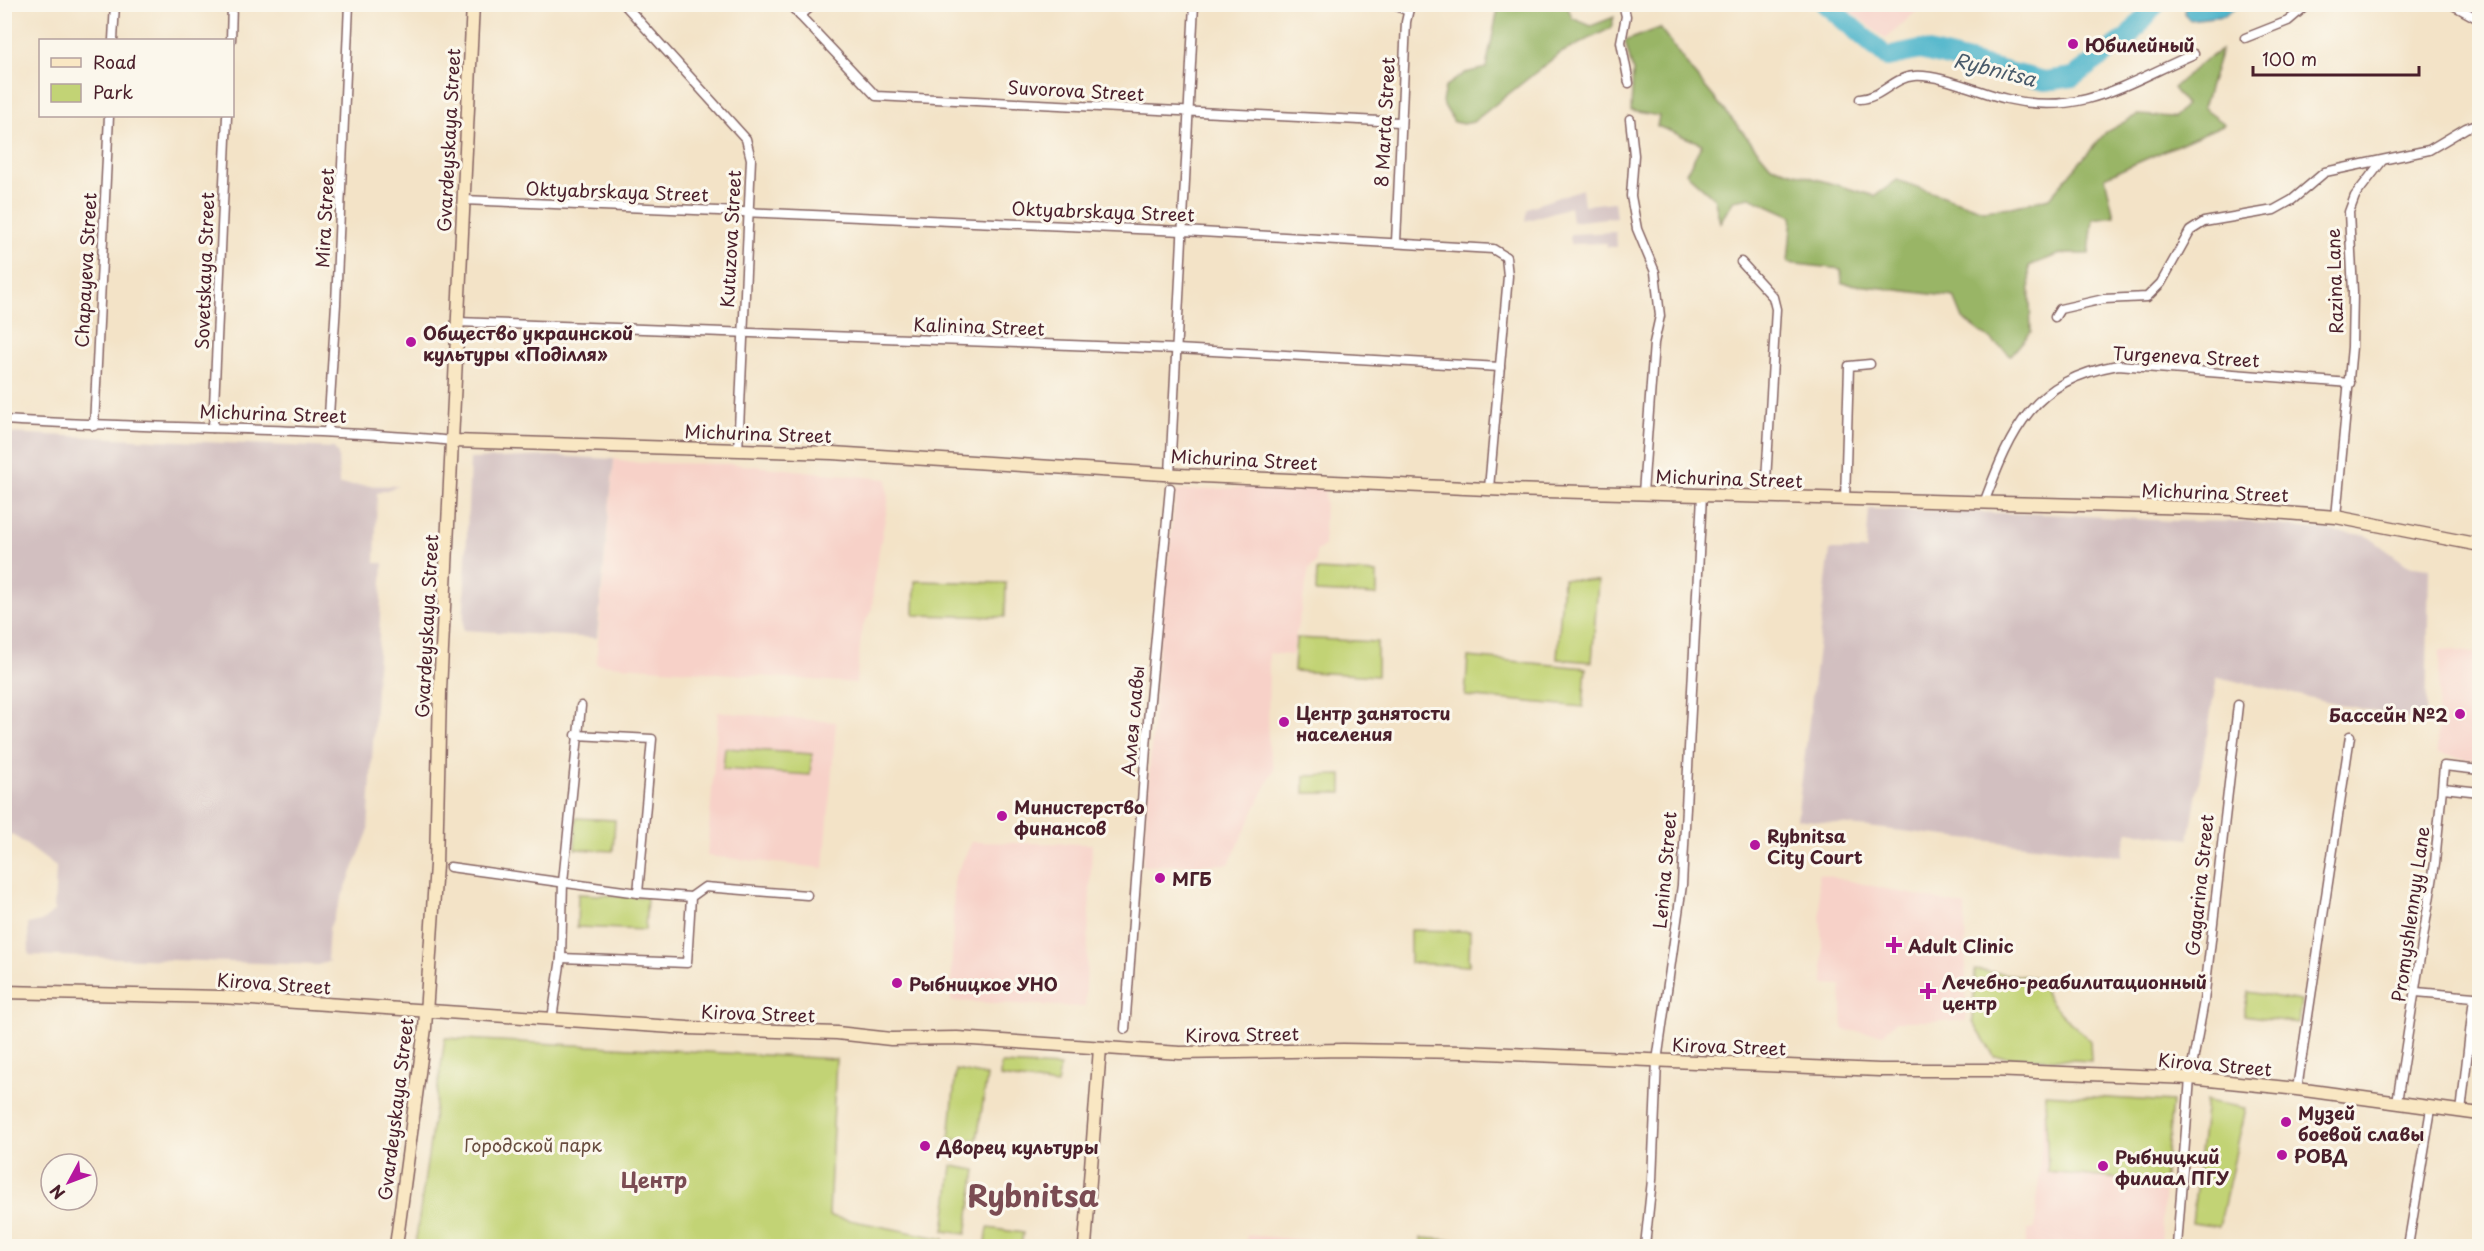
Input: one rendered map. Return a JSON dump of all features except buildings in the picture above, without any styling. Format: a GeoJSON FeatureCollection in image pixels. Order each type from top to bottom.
{"type":"FeatureCollection","features":[{"type":"Feature","properties":{"kind":"street"},"geometry":{"type":"LineString","coordinates":[[113,39],[115,4]]}},
{"type":"Feature","properties":{"kind":"street"},"geometry":{"type":"LineString","coordinates":[[231,39],[232,4]]}},
{"type":"Feature","properties":{"kind":"street","name":"Mira Street"},"geometry":{"type":"LineString","coordinates":[[327,432],[337,292],[349,4]]}},
{"type":"Feature","properties":{"kind":"street","name":"Gvardeyskaya Street"},"geometry":{"type":"LineString","coordinates":[[396,1246],[426,1013],[436,865],[440,692],[473,4]]}},
{"type":"Feature","properties":{"kind":"street","name":"Kutuzova Street"},"geometry":{"type":"LineString","coordinates":[[624,4],[735,124],[746,139],[750,159],[741,332],[738,451]]}},
{"type":"Feature","properties":{"kind":"street","name":"Suvorova Street"},"geometry":{"type":"LineString","coordinates":[[789,4],[876,96],[1400,122]]}},
{"type":"Feature","properties":{"kind":"street"},"geometry":{"type":"LineString","coordinates":[[800,16],[813,4]]}},
{"type":"Feature","properties":{"kind":"street"},"geometry":{"type":"LineString","coordinates":[[1170,474],[1194,4]]}},
{"type":"Feature","properties":{"kind":"street"},"geometry":{"type":"LineString","coordinates":[[1392,4],[1409,8]]}},
{"type":"Feature","properties":{"kind":"street"},"geometry":{"type":"LineString","coordinates":[[1623,4],[1626,16],[1621,42],[1629,83]]}},
{"type":"Feature","properties":{"kind":"street"},"geometry":{"type":"LineString","coordinates":[[2246,38],[2288,21],[2308,4]]}},
{"type":"Feature","properties":{"kind":"street"},"geometry":{"type":"LineString","coordinates":[[2451,4],[2480,20]]}},
{"type":"Feature","properties":{"kind":"street","name":"8 Marta Street"},"geometry":{"type":"LineString","coordinates":[[1396,242],[1400,122],[1409,8]]}},
{"type":"Feature","properties":{"kind":"street"},"geometry":{"type":"LineString","coordinates":[[1860,99],[1869,98],[1894,82],[1912,76],[1927,77],[1981,93],[2040,106],[2068,103],[2098,97],[2194,54]]}},
{"type":"Feature","properties":{"kind":"street","name":"Chapayeva Street"},"geometry":{"type":"LineString","coordinates":[[94,426],[109,117]]}},
{"type":"Feature","properties":{"kind":"street","name":"Sovetskaya Street"},"geometry":{"type":"LineString","coordinates":[[213,428],[227,117]]}},
{"type":"Feature","properties":{"kind":"street"},"geometry":{"type":"LineString","coordinates":[[1630,119],[1634,155],[1631,196],[1637,229],[1655,272],[1660,316],[1654,343],[1643,493]]}},
{"type":"Feature","properties":{"kind":"street"},"geometry":{"type":"LineString","coordinates":[[2055,317],[2060,309],[2077,304],[2104,299],[2141,298],[2152,294],[2161,283],[2190,231],[2204,222],[2274,210],[2292,200],[2325,172],[2429,150],[2466,128],[2480,123]]}},
{"type":"Feature","properties":{"kind":"street","name":"Razina Lane"},"geometry":{"type":"LineString","coordinates":[[2336,517],[2350,383],[2353,292],[2349,212],[2355,196],[2382,161]]}},
{"type":"Feature","properties":{"kind":"street","name":"Oktyabrskaya Street"},"geometry":{"type":"LineString","coordinates":[[463,200],[1183,231],[1484,248],[1503,253],[1508,264],[1508,276],[1489,488]]}},
{"type":"Feature","properties":{"kind":"street"},"geometry":{"type":"LineString","coordinates":[[1741,262],[1773,297],[1776,309],[1766,498]]}},
{"type":"Feature","properties":{"kind":"street","name":"Kalinina Street"},"geometry":{"type":"LineString","coordinates":[[457,322],[1177,349],[1500,367]]}},
{"type":"Feature","properties":{"kind":"street"},"geometry":{"type":"LineString","coordinates":[[1845,500],[1849,366],[1870,364]]}},
{"type":"Feature","properties":{"kind":"street","name":"Turgeneva Street"},"geometry":{"type":"LineString","coordinates":[[1984,503],[2009,439],[2026,415],[2044,397],[2088,370],[2118,365],[2350,383]]}},
{"type":"Feature","properties":{"kind":"street","name":"Michurina Street"},"geometry":{"type":"LineString","coordinates":[[4,420],[94,426],[327,432],[453,441],[1049,465],[1170,474],[1489,488],[1766,498],[2236,509],[2336,517],[2480,545]]}},
{"type":"Feature","properties":{"kind":"street","name":"Аллея славы"},"geometry":{"type":"LineString","coordinates":[[1125,1029],[1148,721],[1170,488]]}},
{"type":"Feature","properties":{"kind":"street","name":"Lenina Street"},"geometry":{"type":"LineString","coordinates":[[1645,1246],[1652,1180],[1657,1061],[1682,885],[1702,495]]}},
{"type":"Feature","properties":{"kind":"street","name":"Gagarina Street"},"geometry":{"type":"LineString","coordinates":[[2177,1246],[2190,1078],[2204,1001],[2238,705]]}},
{"type":"Feature","properties":{"kind":"street"},"geometry":{"type":"LineString","coordinates":[[552,1019],[561,958],[563,882],[576,735],[581,706]]}},
{"type":"Feature","properties":{"kind":"street"},"geometry":{"type":"LineString","coordinates":[[576,735],[652,739],[638,893]]}},
{"type":"Feature","properties":{"kind":"street"},"geometry":{"type":"LineString","coordinates":[[2297,1089],[2350,736]]}},
{"type":"Feature","properties":{"kind":"street","name":"Promyshlennyy Lane"},"geometry":{"type":"LineString","coordinates":[[2397,1102],[2416,992],[2444,766],[2480,770]]}},
{"type":"Feature","properties":{"kind":"street"},"geometry":{"type":"LineString","coordinates":[[2443,788],[2480,792]]}},
{"type":"Feature","properties":{"kind":"street"},"geometry":{"type":"LineString","coordinates":[[450,867],[638,893],[691,897],[705,887],[807,895]]}},
{"type":"Feature","properties":{"kind":"street"},"geometry":{"type":"LineString","coordinates":[[561,958],[687,963],[691,897]]}},
{"type":"Feature","properties":{"kind":"street","name":"Kirova Street"},"geometry":{"type":"LineString","coordinates":[[4,992],[221,997],[426,1013],[1180,1053],[1343,1050],[1434,1052],[1886,1070],[1990,1070],[2190,1078],[2297,1089],[2480,1114]]}},
{"type":"Feature","properties":{"kind":"street"},"geometry":{"type":"LineString","coordinates":[[2416,992],[2474,997],[2461,1112]]}},
{"type":"Feature","properties":{"kind":"street"},"geometry":{"type":"LineString","coordinates":[[1085,1246],[1100,1048]]}},
{"type":"Feature","properties":{"kind":"street"},"geometry":{"type":"LineString","coordinates":[[2408,1246],[2431,1109]]}},
{"type":"Feature","properties":{"kind":"shaded area"},"geometry":{"type":"Polygon","coordinates":[[[1842,5],[1923,5],[1886,39],[1842,5]]]}},
{"type":"Feature","properties":{"kind":"shaded area"},"geometry":{"type":"Polygon","coordinates":[[[1582,189],[1584,205],[1614,202],[1616,217],[1572,222],[1570,207],[1525,221],[1527,208],[1582,189]]]}},
{"type":"Feature","properties":{"kind":"shaded area"},"geometry":{"type":"Polygon","coordinates":[[[1616,232],[1617,247],[1607,247],[1606,243],[1570,244],[1570,234],[1616,232]]]}},
{"type":"Feature","properties":{"kind":"shaded area"},"geometry":{"type":"Polygon","coordinates":[[[5,433],[334,448],[338,454],[339,485],[399,486],[377,493],[375,563],[383,563],[368,832],[329,929],[327,960],[330,961],[318,965],[29,955],[28,924],[45,920],[54,911],[56,867],[12,834],[5,837],[5,433]]]}},
{"type":"Feature","properties":{"kind":"shaded area"},"geometry":{"type":"Polygon","coordinates":[[[553,456],[614,459],[597,638],[463,630],[470,459],[553,456]]]}},
{"type":"Feature","properties":{"kind":"shaded area"},"geometry":{"type":"Polygon","coordinates":[[[614,459],[639,463],[733,464],[887,479],[888,503],[874,577],[872,609],[862,628],[856,683],[596,664],[614,459]]]}},
{"type":"Feature","properties":{"kind":"shaded area"},"geometry":{"type":"Polygon","coordinates":[[[1325,483],[1324,546],[1316,552],[1316,562],[1309,569],[1292,655],[1269,653],[1268,744],[1274,769],[1229,864],[1142,866],[1159,642],[1176,491],[1325,483]]]}},
{"type":"Feature","properties":{"kind":"shaded area"},"geometry":{"type":"Polygon","coordinates":[[[1869,509],[2250,522],[2366,535],[2407,565],[2429,568],[2426,723],[2217,677],[2189,839],[2128,831],[2122,856],[1797,819],[1830,550],[1866,550],[1869,509]]]}},
{"type":"Feature","properties":{"kind":"shaded area"},"geometry":{"type":"Polygon","coordinates":[[[2440,649],[2479,653],[2479,762],[2437,753],[2440,649]]]}},
{"type":"Feature","properties":{"kind":"shaded area"},"geometry":{"type":"Polygon","coordinates":[[[718,712],[836,722],[824,868],[707,856],[718,712]]]}},
{"type":"Feature","properties":{"kind":"shaded area"},"geometry":{"type":"Polygon","coordinates":[[[972,842],[1092,844],[1085,1007],[951,1001],[954,878],[972,842]]]}},
{"type":"Feature","properties":{"kind":"shaded area","name":"Adult Clinic"},"geometry":{"type":"Polygon","coordinates":[[[1818,874],[1965,906],[1966,1021],[1896,1021],[1884,1034],[1843,1030],[1841,985],[1824,984],[1818,874]]]}},
{"type":"Feature","properties":{"kind":"shaded area","name":"Рыбницкий филиал ПГУ"},"geometry":{"type":"Polygon","coordinates":[[[2045,1094],[2172,1102],[2160,1246],[2025,1246],[2028,1229],[2035,1229],[2045,1094]]]}},
{"type":"Feature","properties":{"kind":"shaded area"},"geometry":{"type":"Polygon","coordinates":[[[1247,1235],[1367,1245],[1367,1246],[1246,1246],[1247,1235]]]}},
{"type":"Feature","properties":{"kind":"green space"},"geometry":{"type":"Polygon","coordinates":[[[1499,4],[1567,5],[1572,18],[1591,26],[1614,17],[1611,28],[1559,54],[1473,122],[1463,124],[1454,122],[1442,102],[1445,87],[1465,73],[1486,68],[1499,4]]]}},
{"type":"Feature","properties":{"kind":"green space"},"geometry":{"type":"Polygon","coordinates":[[[1660,28],[1691,70],[1771,166],[1875,196],[1897,180],[1983,210],[2012,207],[2049,198],[2106,132],[2137,115],[2174,117],[2186,105],[2173,88],[2201,63],[2221,50],[2203,108],[2225,124],[2105,177],[2114,216],[2093,219],[2089,254],[2060,254],[2029,266],[2031,332],[2011,355],[1963,319],[1954,297],[1842,283],[1841,269],[1788,263],[1792,216],[1750,197],[1734,200],[1720,222],[1714,198],[1686,173],[1702,144],[1657,126],[1659,116],[1631,111],[1633,71],[1625,41],[1660,28]]]}},
{"type":"Feature","properties":{"kind":"green space"},"geometry":{"type":"Polygon","coordinates":[[[1317,570],[1377,573],[1377,595],[1316,592],[1317,570]]]}},
{"type":"Feature","properties":{"kind":"green space"},"geometry":{"type":"Polygon","coordinates":[[[1563,579],[1598,581],[1592,662],[1557,659],[1563,579]]]}},
{"type":"Feature","properties":{"kind":"green space"},"geometry":{"type":"Polygon","coordinates":[[[915,581],[1006,583],[1005,617],[914,615],[915,581]]]}},
{"type":"Feature","properties":{"kind":"green space"},"geometry":{"type":"Polygon","coordinates":[[[1296,638],[1377,642],[1377,676],[1294,671],[1296,638]]]}},
{"type":"Feature","properties":{"kind":"green space"},"geometry":{"type":"Polygon","coordinates":[[[1468,657],[1586,668],[1583,707],[1465,696],[1468,657]]]}},
{"type":"Feature","properties":{"kind":"green space"},"geometry":{"type":"Polygon","coordinates":[[[725,748],[812,754],[810,775],[723,769],[725,748]]]}},
{"type":"Feature","properties":{"kind":"green space"},"geometry":{"type":"Polygon","coordinates":[[[1342,775],[1342,793],[1304,793],[1304,776],[1342,775]]]}},
{"type":"Feature","properties":{"kind":"green space"},"geometry":{"type":"Polygon","coordinates":[[[576,818],[615,820],[613,851],[575,849],[576,818]]]}},
{"type":"Feature","properties":{"kind":"green space"},"geometry":{"type":"Polygon","coordinates":[[[578,894],[647,897],[645,930],[577,927],[578,894]]]}},
{"type":"Feature","properties":{"kind":"green space"},"geometry":{"type":"Polygon","coordinates":[[[1410,930],[1470,931],[1469,966],[1410,963],[1410,930]]]}},
{"type":"Feature","properties":{"kind":"green space"},"geometry":{"type":"Polygon","coordinates":[[[1975,970],[2039,978],[2053,1004],[2090,1041],[2091,1061],[1994,1056],[1973,1022],[1975,970]]]}},
{"type":"Feature","properties":{"kind":"green space"},"geometry":{"type":"Polygon","coordinates":[[[2248,992],[2301,1001],[2298,1023],[2244,1015],[2248,992]]]}},
{"type":"Feature","properties":{"kind":"green space","name":"Городской парк"},"geometry":{"type":"Polygon","coordinates":[[[445,1038],[836,1059],[829,1216],[944,1239],[944,1246],[415,1246],[445,1038]]]}},
{"type":"Feature","properties":{"kind":"green space"},"geometry":{"type":"Polygon","coordinates":[[[1001,1064],[1060,1067],[1057,1085],[1000,1077],[1001,1064]]]}},
{"type":"Feature","properties":{"kind":"green space"},"geometry":{"type":"Polygon","coordinates":[[[956,1070],[987,1076],[977,1140],[949,1139],[956,1070]]]}},
{"type":"Feature","properties":{"kind":"green space"},"geometry":{"type":"Polygon","coordinates":[[[2045,1094],[2172,1102],[2164,1183],[2048,1172],[2045,1094]]]}},
{"type":"Feature","properties":{"kind":"green space"},"geometry":{"type":"Polygon","coordinates":[[[2206,1101],[2246,1108],[2219,1227],[2192,1223],[2206,1101]]]}},
{"type":"Feature","properties":{"kind":"green space"},"geometry":{"type":"Polygon","coordinates":[[[952,1166],[976,1170],[966,1234],[944,1231],[952,1166]]]}},
{"type":"Feature","properties":{"kind":"green space"},"geometry":{"type":"Polygon","coordinates":[[[988,1228],[1023,1233],[1021,1246],[985,1246],[988,1228]]]}},
{"type":"Feature","properties":{"kind":"green space"},"geometry":{"type":"Polygon","coordinates":[[[1421,1238],[1498,1243],[1498,1246],[1421,1246],[1421,1238]]]}},
{"type":"Feature","properties":{"kind":"water"},"geometry":{"type":"Polygon","coordinates":[[[2185,4],[2240,5],[2224,16],[2189,20],[2184,13],[2185,4]]]}},
{"type":"Feature","properties":{"kind":"waterway","name":"Rybnitsa"},"geometry":{"type":"LineString","coordinates":[[1825,4],[1887,57],[1920,50],[2045,81],[2073,77],[2128,37],[2156,4]]}},
{"type":"Feature","properties":{"kind":"place","name":"Юбилейный"},"geometry":{"type":"Point","coordinates":[2073,44]}},
{"type":"Feature","properties":{"kind":"place","name":"Общество украинской культуры «Поділля»"},"geometry":{"type":"Point","coordinates":[411,342]}},
{"type":"Feature","properties":{"kind":"place","name":"Бассейн №2"},"geometry":{"type":"Point","coordinates":[2460,714]}},
{"type":"Feature","properties":{"kind":"place","name":"Центр занятости населения"},"geometry":{"type":"Point","coordinates":[1284,722]}},
{"type":"Feature","properties":{"kind":"place","name":"Министерство финансов"},"geometry":{"type":"Point","coordinates":[1002,816]}},
{"type":"Feature","properties":{"kind":"place","name":"Rybnitsa City Court"},"geometry":{"type":"Point","coordinates":[1755,845]}},
{"type":"Feature","properties":{"kind":"place","name":"МГБ"},"geometry":{"type":"Point","coordinates":[1160,878]}},
{"type":"Feature","properties":{"kind":"place","name":"Adult Clinic"},"geometry":{"type":"Point","coordinates":[1894,945]}},
{"type":"Feature","properties":{"kind":"place","name":"Рыбницкое УНО"},"geometry":{"type":"Point","coordinates":[897,983]}},
{"type":"Feature","properties":{"kind":"place","name":"Лечебно-реабилитационный центр"},"geometry":{"type":"Point","coordinates":[1928,991]}},
{"type":"Feature","properties":{"kind":"place","name":"Музей боевой славы"},"geometry":{"type":"Point","coordinates":[2286,1122]}},
{"type":"Feature","properties":{"kind":"place","name":"Дворец культуры"},"geometry":{"type":"Point","coordinates":[925,1146]}},
{"type":"Feature","properties":{"kind":"place","name":"РОВД"},"geometry":{"type":"Point","coordinates":[2282,1155]}},
{"type":"Feature","properties":{"kind":"place","name":"Рыбницкий филиал ПГУ"},"geometry":{"type":"Point","coordinates":[2103,1166]}},
{"type":"Feature","properties":{"kind":"district","name":"Центр"},"geometry":{"type":"Point","coordinates":[654,1179]}},
{"type":"Feature","properties":{"kind":"district","name":"Rybnitsa"},"geometry":{"type":"Point","coordinates":[1033,1194]}}]}
